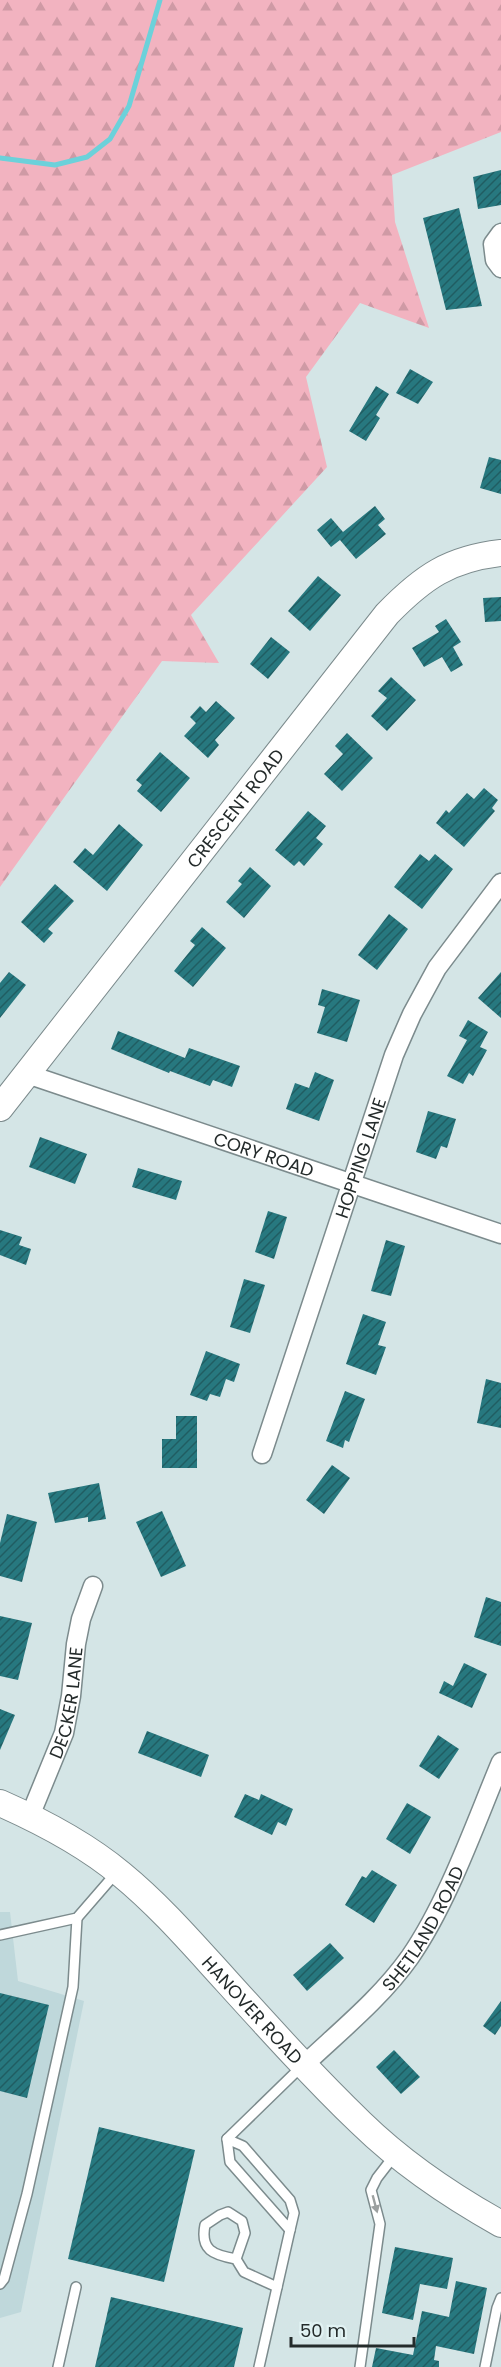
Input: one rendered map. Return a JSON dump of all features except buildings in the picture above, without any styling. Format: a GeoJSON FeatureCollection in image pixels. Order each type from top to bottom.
{"type":"FeatureCollection","features":[{"type":"Feature","properties":{"kind":"street"},"geometry":{"type":"LineString","coordinates":[[501,232],[493,244],[495,260],[501,268]]}},
{"type":"Feature","properties":{"kind":"street","name":"CRESCENT ROAD"},"geometry":{"type":"LineString","coordinates":[[0,1108],[387,614],[408,592],[448,565],[465,559],[501,553]]}},
{"type":"Feature","properties":{"kind":"street","name":"HOPPING LANE"},"geometry":{"type":"LineString","coordinates":[[261,1454],[394,1055],[412,1014],[437,968],[501,883]]}},
{"type":"Feature","properties":{"kind":"street","name":"CORY ROAD"},"geometry":{"type":"LineString","coordinates":[[27,1074],[501,1234]]}},
{"type":"Feature","properties":{"kind":"street","name":"DECKER LANE"},"geometry":{"type":"LineString","coordinates":[[30,1816],[64,1733],[81,1619],[93,1586]]}},
{"type":"Feature","properties":{"kind":"street","name":"SHETLAND ROAD"},"geometry":{"type":"LineString","coordinates":[[304,2065],[378,1995],[409,1958],[432,1920],[501,1762]]}},
{"type":"Feature","properties":{"kind":"street","name":"HANOVER ROAD"},"geometry":{"type":"LineString","coordinates":[[0,1803],[48,1825],[117,1871],[179,1929],[304,2065],[362,2124],[431,2181],[501,2224]]}},
{"type":"Feature","properties":{"kind":"lane"},"geometry":{"type":"LineString","coordinates":[[0,2284],[4,2279],[27,2193],[73,1987],[77,1918],[117,1871]]}},
{"type":"Feature","properties":{"kind":"lane"},"geometry":{"type":"LineString","coordinates":[[0,1935],[77,1918]]}},
{"type":"Feature","properties":{"kind":"lane"},"geometry":{"type":"LineString","coordinates":[[227,2139],[304,2065]]}},
{"type":"Feature","properties":{"kind":"lane"},"geometry":{"type":"LineString","coordinates":[[227,2139],[230,2162],[290,2230]]}},
{"type":"Feature","properties":{"kind":"lane"},"geometry":{"type":"LineString","coordinates":[[227,2139],[243,2146],[290,2200],[294,2213],[259,2367]]}},
{"type":"Feature","properties":{"kind":"lane"},"geometry":{"type":"LineString","coordinates":[[360,2367],[380,2224],[371,2190],[377,2178],[396,2154]]}},
{"type":"Feature","properties":{"kind":"lane"},"geometry":{"type":"LineString","coordinates":[[236,2259],[245,2233],[242,2221],[228,2212],[205,2224],[203,2237],[215,2255],[236,2259],[244,2272],[277,2287]]}},
{"type":"Feature","properties":{"kind":"lane"},"geometry":{"type":"LineString","coordinates":[[58,2367],[76,2287]]}},
{"type":"Feature","properties":{"kind":"lane"},"geometry":{"type":"LineString","coordinates":[[485,2367],[501,2298]]}},
{"type":"Feature","properties":{"kind":"shaded area"},"geometry":{"type":"Polygon","coordinates":[[[0,1912],[10,1912],[18,1981],[84,2001],[21,2312],[0,2318],[0,1912]]]}},
{"type":"Feature","properties":{"kind":"green space"},"geometry":{"type":"Polygon","coordinates":[[[0,0],[501,0],[501,132],[392,175],[395,222],[429,328],[360,303],[306,377],[327,467],[191,615],[219,663],[162,661],[0,887],[0,0]]]}},
{"type":"Feature","properties":{"kind":"waterway"},"geometry":{"type":"LineString","coordinates":[[0,158],[55,165],[87,157],[110,139],[129,106],[160,0]]}}]}
